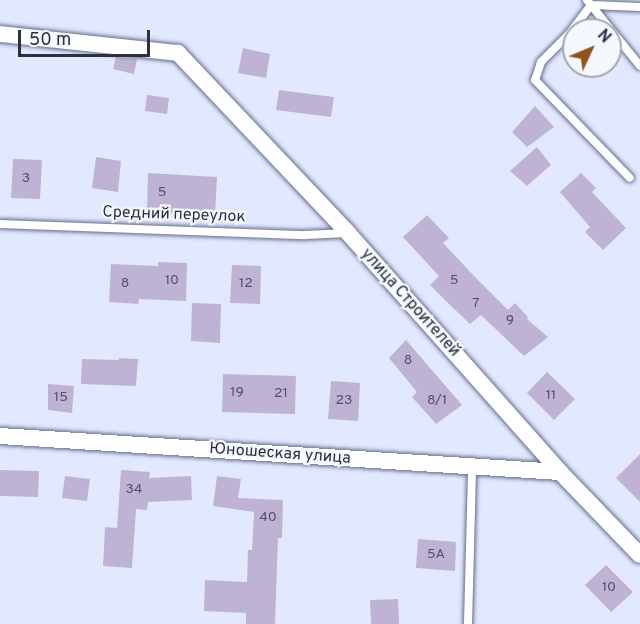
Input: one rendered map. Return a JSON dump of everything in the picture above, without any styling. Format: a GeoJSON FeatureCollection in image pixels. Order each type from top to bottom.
{"type":"FeatureCollection","features":[{"type":"Feature","properties":{"kind":"street","name":"улица Строителей"},"geometry":{"type":"LineString","coordinates":[[0,34],[178,53],[348,233],[560,472],[640,555]]}},
{"type":"Feature","properties":{"kind":"street","name":"Юношеская улица"},"geometry":{"type":"LineString","coordinates":[[0,436],[560,472]]}},
{"type":"Feature","properties":{"kind":"lane"},"geometry":{"type":"LineString","coordinates":[[589,2],[640,7]]}},
{"type":"Feature","properties":{"kind":"lane"},"geometry":{"type":"LineString","coordinates":[[589,2],[640,66]]}},
{"type":"Feature","properties":{"kind":"lane"},"geometry":{"type":"LineString","coordinates":[[589,2],[570,33],[542,62],[535,80],[630,178]]}},
{"type":"Feature","properties":{"kind":"lane","name":"Средний переулок"},"geometry":{"type":"LineString","coordinates":[[0,224],[305,235],[348,233]]}},
{"type":"Feature","properties":{"kind":"lane"},"geometry":{"type":"LineString","coordinates":[[468,624],[472,467]]}},
{"type":"Feature","properties":{"kind":"building"},"geometry":{"type":"Polygon","coordinates":[[[243,48],[270,54],[266,78],[238,73],[243,48]]]}},
{"type":"Feature","properties":{"kind":"building"},"geometry":{"type":"Polygon","coordinates":[[[116,57],[137,59],[134,74],[113,69],[116,57]]]}},
{"type":"Feature","properties":{"kind":"building"},"geometry":{"type":"Polygon","coordinates":[[[279,90],[334,97],[331,117],[276,110],[279,90]]]}},
{"type":"Feature","properties":{"kind":"building"},"geometry":{"type":"Polygon","coordinates":[[[147,95],[169,98],[167,114],[145,111],[147,95]]]}},
{"type":"Feature","properties":{"kind":"building"},"geometry":{"type":"Polygon","coordinates":[[[535,106],[554,127],[527,147],[512,132],[535,106]]]}},
{"type":"Feature","properties":{"kind":"building"},"geometry":{"type":"Polygon","coordinates":[[[537,147],[551,165],[527,186],[510,171],[537,147]]]}},
{"type":"Feature","properties":{"kind":"building"},"geometry":{"type":"Polygon","coordinates":[[[96,157],[121,161],[118,192],[92,188],[96,157]]]}},
{"type":"Feature","properties":{"kind":"building"},"geometry":{"type":"Polygon","coordinates":[[[13,159],[42,160],[40,199],[11,198],[13,159]]]}},
{"type":"Feature","properties":{"kind":"building"},"geometry":{"type":"Polygon","coordinates":[[[148,173],[217,177],[215,215],[147,212],[148,173]]]}},
{"type":"Feature","properties":{"kind":"building"},"geometry":{"type":"Polygon","coordinates":[[[581,173],[596,188],[592,192],[626,228],[603,250],[585,232],[590,227],[560,192],[581,173]]]}},
{"type":"Feature","properties":{"kind":"building"},"geometry":{"type":"Polygon","coordinates":[[[427,215],[449,238],[443,243],[477,279],[508,310],[515,303],[528,317],[527,319],[548,337],[524,356],[481,315],[470,324],[430,285],[439,276],[403,237],[427,215]]]}},
{"type":"Feature","properties":{"kind":"building"},"geometry":{"type":"Polygon","coordinates":[[[158,262],[187,263],[186,301],[139,299],[138,304],[109,302],[111,264],[158,266],[158,262]]]}},
{"type":"Feature","properties":{"kind":"building"},"geometry":{"type":"Polygon","coordinates":[[[232,265],[261,266],[260,304],[230,303],[232,265]]]}},
{"type":"Feature","properties":{"kind":"building"},"geometry":{"type":"Polygon","coordinates":[[[192,303],[221,304],[220,343],[191,341],[192,303]]]}},
{"type":"Feature","properties":{"kind":"building"},"geometry":{"type":"Polygon","coordinates":[[[406,340],[462,405],[436,424],[412,397],[417,392],[389,358],[406,340]]]}},
{"type":"Feature","properties":{"kind":"building"},"geometry":{"type":"Polygon","coordinates":[[[119,358],[138,359],[136,386],[81,384],[82,359],[119,360],[119,358]]]}},
{"type":"Feature","properties":{"kind":"building"},"geometry":{"type":"Polygon","coordinates":[[[547,372],[575,399],[554,420],[527,393],[547,372]]]}},
{"type":"Feature","properties":{"kind":"building"},"geometry":{"type":"Polygon","coordinates":[[[223,374],[296,376],[295,414],[222,412],[223,374]]]}},
{"type":"Feature","properties":{"kind":"building"},"geometry":{"type":"Polygon","coordinates":[[[331,381],[360,383],[358,421],[328,419],[331,381]]]}},
{"type":"Feature","properties":{"kind":"building"},"geometry":{"type":"Polygon","coordinates":[[[48,384],[74,386],[72,413],[48,410],[48,384]]]}},
{"type":"Feature","properties":{"kind":"building"},"geometry":{"type":"Polygon","coordinates":[[[640,454],[640,502],[616,478],[640,454]]]}},
{"type":"Feature","properties":{"kind":"building"},"geometry":{"type":"Polygon","coordinates":[[[0,470],[39,471],[38,497],[0,496],[0,470]]]}},
{"type":"Feature","properties":{"kind":"building"},"geometry":{"type":"Polygon","coordinates":[[[121,470],[150,472],[149,478],[191,476],[192,500],[148,502],[147,510],[136,509],[132,568],[103,566],[105,527],[117,528],[121,470]]]}},
{"type":"Feature","properties":{"kind":"building"},"geometry":{"type":"Polygon","coordinates":[[[65,476],[90,479],[87,501],[62,498],[65,476]]]}},
{"type":"Feature","properties":{"kind":"building"},"geometry":{"type":"Polygon","coordinates":[[[217,476],[241,479],[238,498],[283,500],[282,538],[278,538],[275,624],[246,624],[246,613],[204,611],[205,580],[247,582],[248,550],[252,550],[254,512],[213,506],[217,476]]]}},
{"type":"Feature","properties":{"kind":"building"},"geometry":{"type":"Polygon","coordinates":[[[418,539],[456,542],[455,571],[416,568],[418,539]]]}},
{"type":"Feature","properties":{"kind":"building"},"geometry":{"type":"Polygon","coordinates":[[[606,565],[633,592],[611,612],[585,585],[606,565]]]}},
{"type":"Feature","properties":{"kind":"building"},"geometry":{"type":"Polygon","coordinates":[[[398,599],[399,624],[371,624],[370,600],[398,599]]]}}]}
